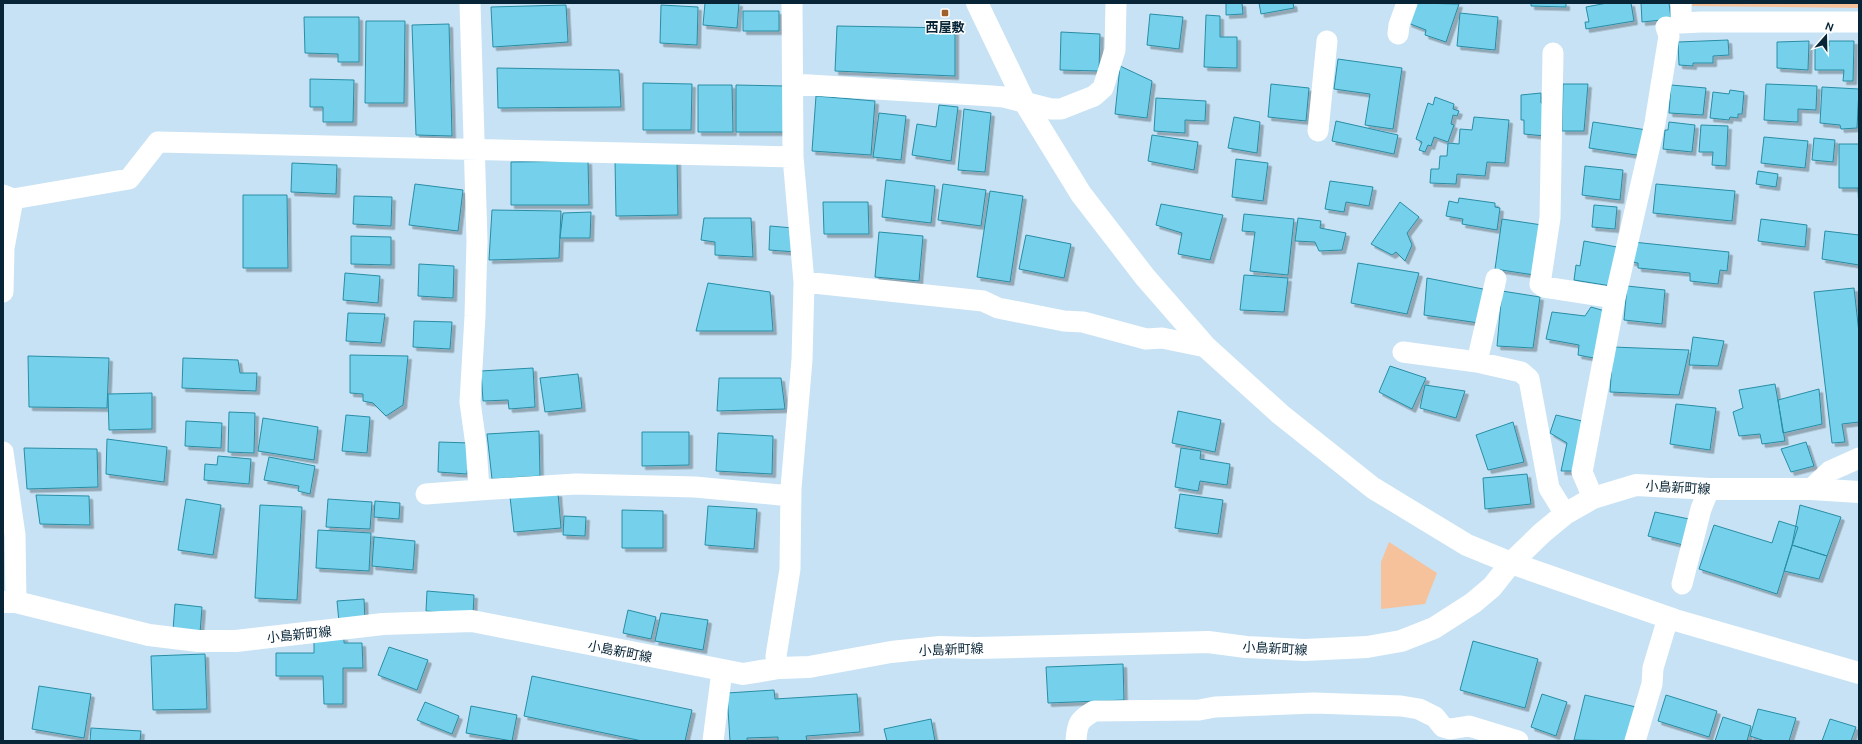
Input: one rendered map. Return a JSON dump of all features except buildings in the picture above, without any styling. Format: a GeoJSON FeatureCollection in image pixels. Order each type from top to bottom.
{"type":"FeatureCollection","features":[{"type":"Feature","properties":{"kind":"main road"},"geometry":{"type":"LineString","coordinates":[[977,3],[1025,103],[1081,194],[1145,276],[1206,347],[1280,414],[1373,488],[1467,545],[1511,563],[1668,618],[1859,673]]}},
{"type":"Feature","properties":{"kind":"main road","name":"小島新町線"},"geometry":{"type":"LineString","coordinates":[[10,602],[149,635],[198,641],[250,639],[383,624],[472,621],[743,674],[779,668],[809,667],[891,652],[940,647],[1208,642],[1246,647],[1304,650],[1367,647],[1401,641],[1434,628],[1473,603],[1492,587],[1511,563],[1542,533],[1565,514],[1593,498],[1636,485],[1709,489],[1811,489],[1859,492]]}},
{"type":"Feature","properties":{"kind":"street"},"geometry":{"type":"LineString","coordinates":[[470,3],[475,149],[476,241],[475,316],[470,402],[476,445],[479,490]]}},
{"type":"Feature","properties":{"kind":"street"},"geometry":{"type":"LineString","coordinates":[[779,668],[776,656],[790,569],[791,496],[802,360],[804,282],[792,157],[792,3]]}},
{"type":"Feature","properties":{"kind":"street"},"geometry":{"type":"LineString","coordinates":[[793,84],[992,96],[1051,109],[1061,109],[1094,96],[1103,88],[1115,50],[1116,3]]}},
{"type":"Feature","properties":{"kind":"street"},"geometry":{"type":"LineString","coordinates":[[1398,34],[1399,25],[1407,3]]}},
{"type":"Feature","properties":{"kind":"street"},"geometry":{"type":"LineString","coordinates":[[1681,3],[1681,23],[1859,22]]}},
{"type":"Feature","properties":{"kind":"street"},"geometry":{"type":"LineString","coordinates":[[1593,498],[1582,472],[1615,298],[1655,123],[1669,36],[1666,27]]}},
{"type":"Feature","properties":{"kind":"street"},"geometry":{"type":"LineString","coordinates":[[1318,131],[1327,42]]}},
{"type":"Feature","properties":{"kind":"street"},"geometry":{"type":"LineString","coordinates":[[1553,53],[1550,218],[1540,284],[1544,286],[1615,298]]}},
{"type":"Feature","properties":{"kind":"street"},"geometry":{"type":"LineString","coordinates":[[3,292],[4,248],[8,197],[129,179],[158,142],[792,157]]}},
{"type":"Feature","properties":{"kind":"street"},"geometry":{"type":"LineString","coordinates":[[1477,362],[1496,279]]}},
{"type":"Feature","properties":{"kind":"street"},"geometry":{"type":"LineString","coordinates":[[804,282],[983,301],[998,308],[1064,321],[1083,322],[1146,339],[1162,338],[1206,347]]}},
{"type":"Feature","properties":{"kind":"street"},"geometry":{"type":"LineString","coordinates":[[1403,352],[1477,362],[1521,372],[1529,379],[1549,488],[1565,514]]}},
{"type":"Feature","properties":{"kind":"street"},"geometry":{"type":"LineString","coordinates":[[3,452],[15,535],[10,602]]}},
{"type":"Feature","properties":{"kind":"street"},"geometry":{"type":"LineString","coordinates":[[1811,489],[1830,471],[1859,458]]}},
{"type":"Feature","properties":{"kind":"street"},"geometry":{"type":"LineString","coordinates":[[426,494],[576,484],[695,487],[791,496]]}},
{"type":"Feature","properties":{"kind":"street"},"geometry":{"type":"LineString","coordinates":[[1682,584],[1701,509],[1709,489]]}},
{"type":"Feature","properties":{"kind":"street"},"geometry":{"type":"LineString","coordinates":[[1635,741],[1652,684],[1653,668],[1668,618]]}},
{"type":"Feature","properties":{"kind":"street"},"geometry":{"type":"LineString","coordinates":[[714,741],[722,671]]}},
{"type":"Feature","properties":{"kind":"street"},"geometry":{"type":"LineString","coordinates":[[1076,741],[1077,727],[1081,718],[1094,710],[1199,710],[1215,707],[1314,703],[1401,706],[1424,712],[1435,718],[1443,727],[1450,729],[1469,726],[1518,741]]}},
{"type":"Feature","properties":{"kind":"shaded area"},"geometry":{"type":"Polygon","coordinates":[[[1693,3],[1859,3],[1859,8],[1692,6],[1693,3]]]}},
{"type":"Feature","properties":{"kind":"shaded area"},"geometry":{"type":"Polygon","coordinates":[[[1389,542],[1437,573],[1425,604],[1381,609],[1381,562],[1389,542]]]}},
{"type":"Feature","properties":{"kind":"place","name":"西屋敷"},"geometry":{"type":"Point","coordinates":[945,13]}}]}
